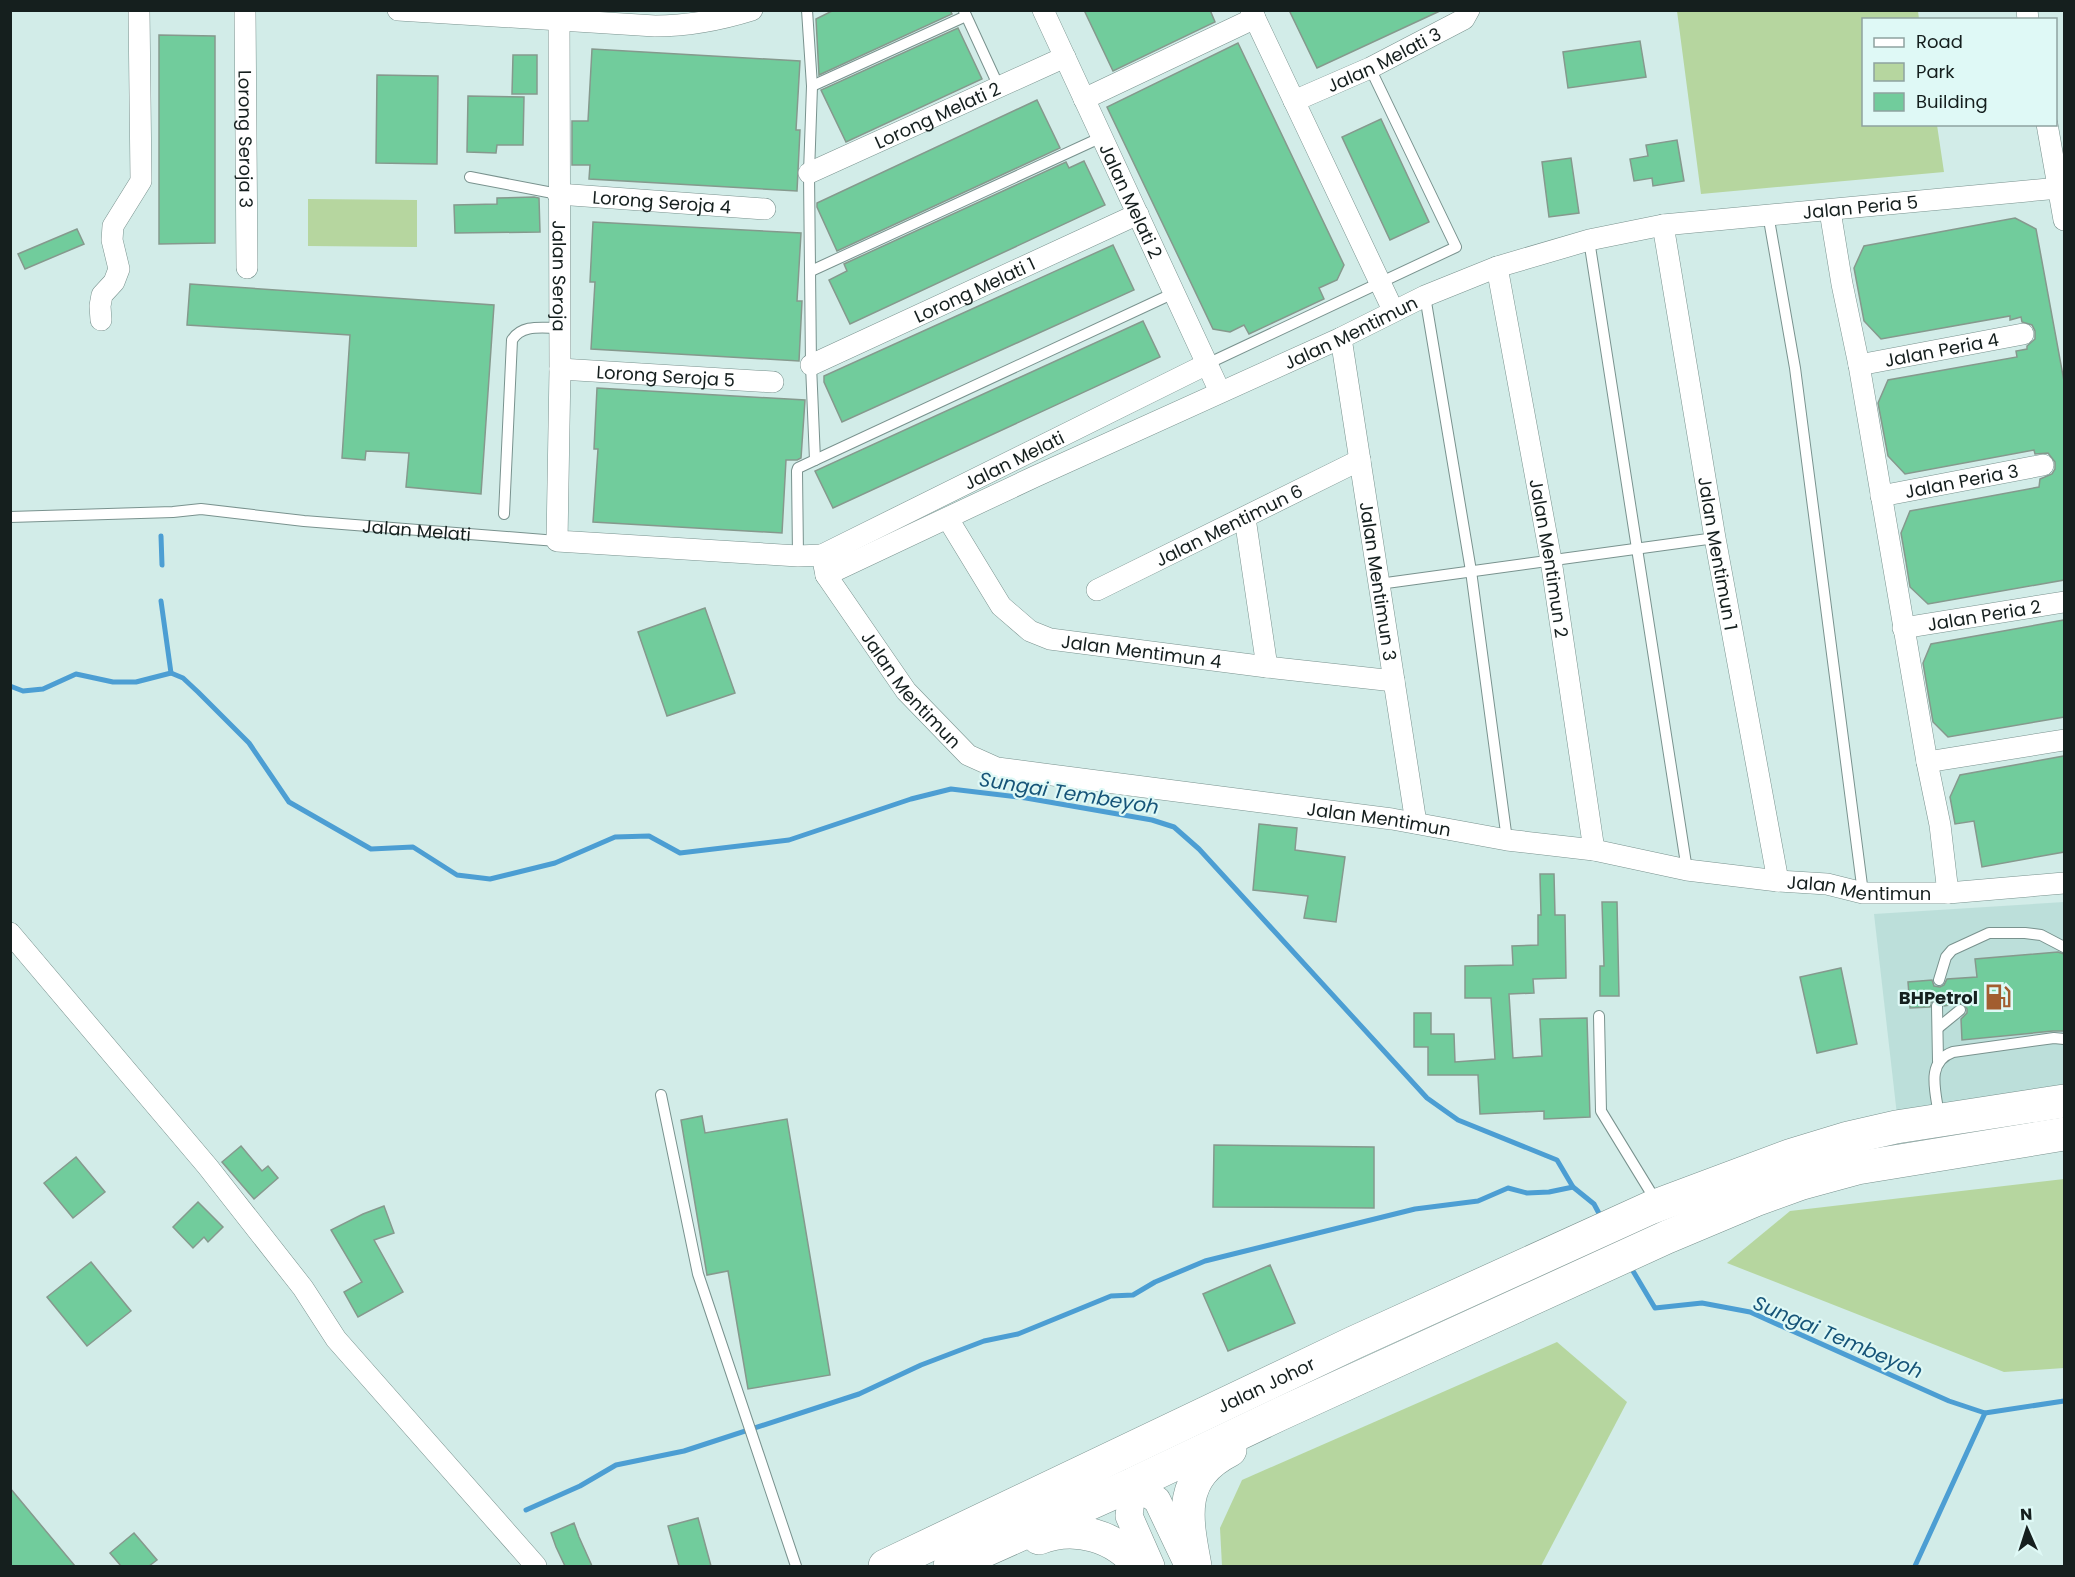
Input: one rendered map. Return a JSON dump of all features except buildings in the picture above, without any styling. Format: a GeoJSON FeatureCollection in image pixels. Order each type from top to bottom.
{"type":"FeatureCollection","features":[{"type":"Feature","properties":{"kind":"highway"},"geometry":{"type":"LineString","coordinates":[[1943,1135],[2064,1101]]}},
{"type":"Feature","properties":{"kind":"highway"},"geometry":{"type":"LineString","coordinates":[[1665,1220],[1792,1155],[1848,1138],[1896,1127],[1943,1135],[2057,1140]]}},
{"type":"Feature","properties":{"kind":"highway","name":"Jalan Johor"},"geometry":{"type":"LineString","coordinates":[[885,1566],[1353,1343],[1556,1250],[1665,1220]]}},
{"type":"Feature","properties":{"kind":"highway","name":"Jalan Johor"},"geometry":{"type":"LineString","coordinates":[[963,1561],[1572,1282],[1665,1220]]}},
{"type":"Feature","properties":{"kind":"highway"},"geometry":{"type":"LineString","coordinates":[[1195,1566],[1187,1511],[1191,1491],[1198,1477],[1210,1462],[1251,1439],[1280,1414]]}},
{"type":"Feature","properties":{"kind":"highway"},"geometry":{"type":"LineString","coordinates":[[1056,1484],[1109,1478],[1133,1484],[1138,1465],[1180,1426]]}},
{"type":"Feature","properties":{"kind":"highway"},"geometry":{"type":"LineString","coordinates":[[963,1561],[1019,1547],[1048,1535],[1076,1532],[1110,1541],[1131,1555],[1139,1566]]}},
{"type":"Feature","properties":{"kind":"street"},"geometry":{"type":"LineString","coordinates":[[101,320],[100,300],[105,290],[114,282],[119,269],[112,236],[113,226],[141,181],[139,10]]}},
{"type":"Feature","properties":{"kind":"street","name":"Lorong Seroja 3"},"geometry":{"type":"LineString","coordinates":[[245,10],[247,268]]}},
{"type":"Feature","properties":{"kind":"street"},"geometry":{"type":"LineString","coordinates":[[398,10],[559,16],[678,26],[752,10]]}},
{"type":"Feature","properties":{"kind":"street","name":"Jalan Melati 2"},"geometry":{"type":"LineString","coordinates":[[1043,10],[1220,392]]}},
{"type":"Feature","properties":{"kind":"street","name":"Jalan Melati 3"},"geometry":{"type":"LineString","coordinates":[[1294,101],[1370,68],[1464,19],[1469,10]]}},
{"type":"Feature","properties":{"kind":"street"},"geometry":{"type":"LineString","coordinates":[[1084,99],[1253,14],[1393,310]]}},
{"type":"Feature","properties":{"kind":"street","name":"Jalan Seroja"},"geometry":{"type":"LineString","coordinates":[[556,541],[560,369],[558,328],[559,16]]}},
{"type":"Feature","properties":{"kind":"street","name":"Lorong Melati 2"},"geometry":{"type":"LineString","coordinates":[[809,173],[1065,57]]}},
{"type":"Feature","properties":{"kind":"street"},"geometry":{"type":"LineString","coordinates":[[2047,126],[2064,220]]}},
{"type":"Feature","properties":{"kind":"street","name":"Jalan Peria 5"},"geometry":{"type":"LineString","coordinates":[[1663,225],[2059,188]]}},
{"type":"Feature","properties":{"kind":"street","name":"Lorong Seroja 4"},"geometry":{"type":"LineString","coordinates":[[558,194],[765,209]]}},
{"type":"Feature","properties":{"kind":"street"},"geometry":{"type":"LineString","coordinates":[[1830,211],[1940,825],[1948,893]]}},
{"type":"Feature","properties":{"kind":"street","name":"Lorong Melati 1"},"geometry":{"type":"LineString","coordinates":[[812,365],[1138,214]]}},
{"type":"Feature","properties":{"kind":"street","name":"Jalan Mentimun"},"geometry":{"type":"LineString","coordinates":[[1663,225],[1589,240],[1497,267],[1425,296],[1341,338],[948,519],[824,565],[906,691],[968,755],[997,768],[1392,819],[1507,840],[1594,850],[1687,870],[1778,881],[1827,884],[1863,893],[1948,893],[2064,882]]}},
{"type":"Feature","properties":{"kind":"street","name":"Jalan Mentimun 1"},"geometry":{"type":"LineString","coordinates":[[1663,225],[1715,538],[1778,881]]}},
{"type":"Feature","properties":{"kind":"street","name":"Jalan Mentimun 2"},"geometry":{"type":"LineString","coordinates":[[1497,267],[1551,560],[1594,850]]}},
{"type":"Feature","properties":{"kind":"street","name":"Jalan Peria 4"},"geometry":{"type":"LineString","coordinates":[[1859,365],[2024,334]]}},
{"type":"Feature","properties":{"kind":"street","name":"Jalan Mentimun 3"},"geometry":{"type":"LineString","coordinates":[[1341,338],[1416,824]]}},
{"type":"Feature","properties":{"kind":"street","name":"Jalan Melati"},"geometry":{"type":"LineString","coordinates":[[556,541],[798,556],[824,565],[1208,364]]}},
{"type":"Feature","properties":{"kind":"street","name":"Lorong Seroja 5"},"geometry":{"type":"LineString","coordinates":[[560,369],[772,382]]}},
{"type":"Feature","properties":{"kind":"street","name":"Jalan Mentimun 6"},"geometry":{"type":"LineString","coordinates":[[1097,590],[1360,460]]}},
{"type":"Feature","properties":{"kind":"street","name":"Jalan Peria 3"},"geometry":{"type":"LineString","coordinates":[[1881,496],[2043,465]]}},
{"type":"Feature","properties":{"kind":"street"},"geometry":{"type":"LineString","coordinates":[[1245,518],[1267,667]]}},
{"type":"Feature","properties":{"kind":"street","name":"Jalan Mentimun 4"},"geometry":{"type":"LineString","coordinates":[[948,519],[1001,606],[1029,631],[1050,639],[1394,681]]}},
{"type":"Feature","properties":{"kind":"street","name":"Jalan Peria 2"},"geometry":{"type":"LineString","coordinates":[[1903,628],[2064,602]]}},
{"type":"Feature","properties":{"kind":"street"},"geometry":{"type":"LineString","coordinates":[[1927,762],[2064,740]]}},
{"type":"Feature","properties":{"kind":"street"},"geometry":{"type":"LineString","coordinates":[[10,933],[208,1167],[303,1288],[336,1339],[536,1566]]}},
{"type":"Feature","properties":{"kind":"street"},"geometry":{"type":"LineString","coordinates":[[1151,1566],[1129,1516],[1133,1484],[1157,1500],[1189,1566]]}},
{"type":"Feature","properties":{"kind":"lane"},"geometry":{"type":"LineString","coordinates":[[807,10],[812,86],[809,173],[815,460]]}},
{"type":"Feature","properties":{"kind":"lane"},"geometry":{"type":"LineString","coordinates":[[812,86],[965,13],[999,87]]}},
{"type":"Feature","properties":{"kind":"lane"},"geometry":{"type":"LineString","coordinates":[[1208,364],[1456,247],[1370,68]]}},
{"type":"Feature","properties":{"kind":"lane"},"geometry":{"type":"LineString","coordinates":[[812,270],[1102,137]]}},
{"type":"Feature","properties":{"kind":"lane"},"geometry":{"type":"LineString","coordinates":[[470,177],[558,194]]}},
{"type":"Feature","properties":{"kind":"lane"},"geometry":{"type":"LineString","coordinates":[[1768,214],[1795,368],[1863,893]]}},
{"type":"Feature","properties":{"kind":"lane"},"geometry":{"type":"LineString","coordinates":[[1589,240],[1687,870]]}},
{"type":"Feature","properties":{"kind":"lane"},"geometry":{"type":"LineString","coordinates":[[798,556],[798,468],[1174,293]]}},
{"type":"Feature","properties":{"kind":"lane"},"geometry":{"type":"LineString","coordinates":[[1425,296],[1471,571],[1507,840]]}},
{"type":"Feature","properties":{"kind":"lane"},"geometry":{"type":"LineString","coordinates":[[504,514],[512,340],[522,330],[558,328]]}},
{"type":"Feature","properties":{"kind":"lane","name":"Jalan Melati"},"geometry":{"type":"LineString","coordinates":[[10,517],[173,512],[201,509],[304,521],[556,541]]}},
{"type":"Feature","properties":{"kind":"lane"},"geometry":{"type":"LineString","coordinates":[[1379,584],[1715,538]]}},
{"type":"Feature","properties":{"kind":"lane"},"geometry":{"type":"LineString","coordinates":[[1939,980],[1946,957],[1953,950],[1989,933],[2041,935],[2064,947]]}},
{"type":"Feature","properties":{"kind":"lane"},"geometry":{"type":"LineString","coordinates":[[1937,1006],[1938,1061]]}},
{"type":"Feature","properties":{"kind":"lane"},"geometry":{"type":"LineString","coordinates":[[1938,1028],[1960,1010]]}},
{"type":"Feature","properties":{"kind":"lane"},"geometry":{"type":"LineString","coordinates":[[1599,1016],[1601,1111],[1665,1220]]}},
{"type":"Feature","properties":{"kind":"lane"},"geometry":{"type":"LineString","coordinates":[[1943,1135],[1934,1068],[1945,1055],[2054,1038],[2064,1039]]}},
{"type":"Feature","properties":{"kind":"lane"},"geometry":{"type":"LineString","coordinates":[[662,1095],[698,1275],[796,1566]]}},
{"type":"Feature","properties":{"kind":"lane"},"geometry":{"type":"LineString","coordinates":[[1990,1134],[2013,1132],[2057,1140]]}},
{"type":"Feature","properties":{"kind":"shaded area"},"geometry":{"type":"Polygon","coordinates":[[[2064,902],[2064,1087],[1897,1115],[1874,914],[2064,902]]]}},
{"type":"Feature","properties":{"kind":"green space"},"geometry":{"type":"Polygon","coordinates":[[[1677,11],[1918,11],[1919,18],[1862,18],[1862,126],[1937,126],[1944,172],[1701,194],[1677,11]]]}},
{"type":"Feature","properties":{"kind":"green space"},"geometry":{"type":"Polygon","coordinates":[[[308,199],[417,200],[417,247],[308,246],[308,199]]]}},
{"type":"Feature","properties":{"kind":"green space"},"geometry":{"type":"Polygon","coordinates":[[[2064,1179],[2064,1368],[2004,1372],[1727,1263],[1790,1211],[2064,1179]]]}},
{"type":"Feature","properties":{"kind":"green space"},"geometry":{"type":"Polygon","coordinates":[[[1557,1342],[1627,1402],[1541,1566],[1222,1566],[1220,1528],[1242,1480],[1557,1342]]]}},
{"type":"Feature","properties":{"kind":"waterway"},"geometry":{"type":"LineString","coordinates":[[161,536],[162,565]]}},
{"type":"Feature","properties":{"kind":"waterway"},"geometry":{"type":"LineString","coordinates":[[161,601],[171,673]]}},
{"type":"Feature","properties":{"kind":"waterway","name":"Sungai Tembeyoh"},"geometry":{"type":"LineString","coordinates":[[10,686],[23,691],[43,689],[76,674],[113,682],[136,682],[171,673],[183,678],[249,743],[289,802],[371,849],[413,847],[457,875],[490,879],[555,863],[615,837],[649,836],[680,853],[789,840],[911,799],[951,789],[1026,798],[1152,820],[1174,827],[1199,849],[1427,1098],[1458,1120],[1557,1160],[1573,1187],[1594,1204],[1602,1219]]}},
{"type":"Feature","properties":{"kind":"waterway"},"geometry":{"type":"LineString","coordinates":[[526,1510],[580,1486],[616,1465],[684,1451],[859,1394],[921,1365],[984,1341],[1018,1334],[1111,1296],[1133,1295],[1155,1282],[1205,1261],[1415,1209],[1478,1201],[1508,1188],[1527,1193],[1549,1192],[1573,1187]]}},
{"type":"Feature","properties":{"kind":"waterway","name":"Sungai Tembeyoh"},"geometry":{"type":"LineString","coordinates":[[1630,1266],[1655,1308],[1702,1303],[1750,1312],[1949,1401],[1985,1413],[2064,1401]]}},
{"type":"Feature","properties":{"kind":"waterway"},"geometry":{"type":"LineString","coordinates":[[1915,1566],[1985,1413]]}},
{"type":"Feature","properties":{"kind":"place","name":"BHPetrol"},"geometry":{"type":"Point","coordinates":[1998,997]}}]}
